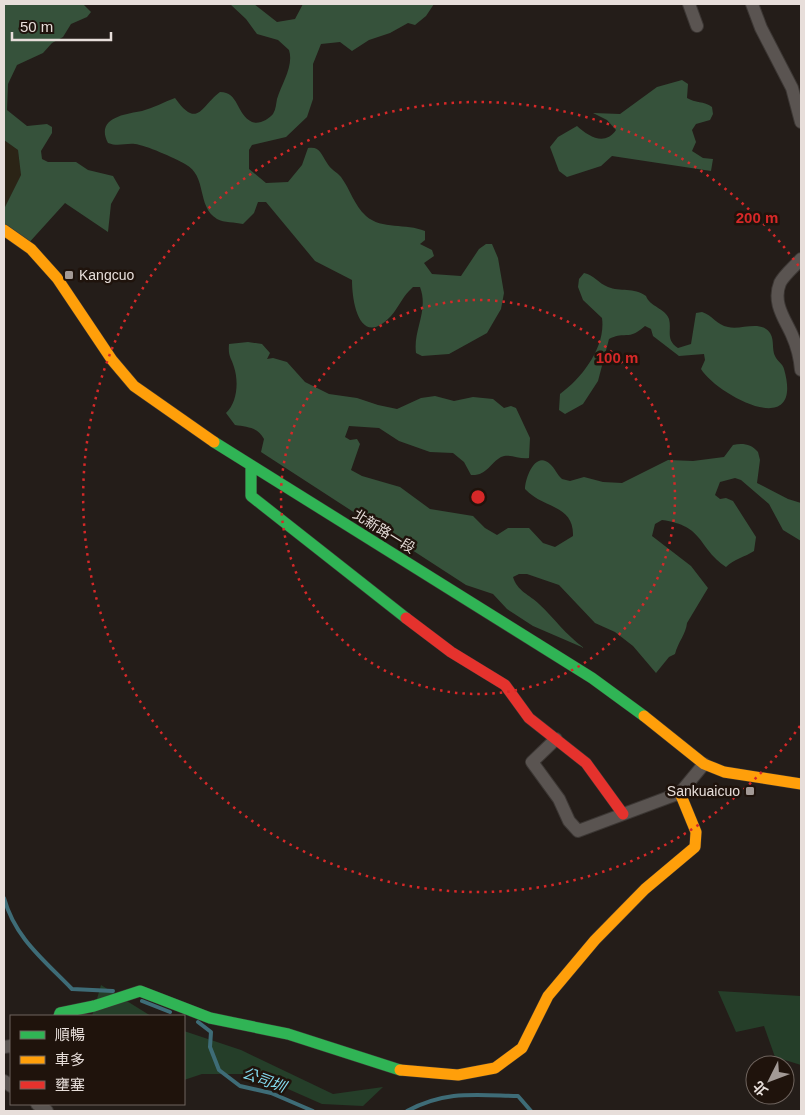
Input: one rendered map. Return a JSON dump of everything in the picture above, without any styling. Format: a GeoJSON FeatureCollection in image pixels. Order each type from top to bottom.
{"type":"FeatureCollection","features":[{"type":"Feature","properties":{"kind":"street"},"geometry":{"type":"LineString","coordinates":[[689,4],[697,26]]}},
{"type":"Feature","properties":{"kind":"street"},"geometry":{"type":"LineString","coordinates":[[752,4],[761,28],[792,88],[801,122]]}},
{"type":"Feature","properties":{"kind":"street","name":"北新路一段"},"geometry":{"type":"LineString","coordinates":[[4,230],[31,249],[57,278],[112,360],[134,386],[165,410],[251,467],[592,678],[704,764],[724,772],[801,784]]}},
{"type":"Feature","properties":{"kind":"street"},"geometry":{"type":"LineString","coordinates":[[801,259],[780,283],[778,300],[780,316],[792,335],[800,356],[801,370]]}},
{"type":"Feature","properties":{"kind":"street"},"geometry":{"type":"LineString","coordinates":[[251,467],[251,496],[355,580],[444,647],[505,684],[529,718],[586,763],[623,814]]}},
{"type":"Feature","properties":{"kind":"street"},"geometry":{"type":"LineString","coordinates":[[556,739],[532,762],[560,799],[569,821],[578,831],[680,793],[704,764]]}},
{"type":"Feature","properties":{"kind":"street"},"geometry":{"type":"LineString","coordinates":[[59,1015],[60,1013],[94,1006],[140,991],[210,1018],[288,1034],[348,1056],[406,1072],[458,1075],[495,1068],[522,1048],[548,996],[595,940],[645,889],[695,846],[696,832],[680,793]]}},
{"type":"Feature","properties":{"kind":"shaded area"},"geometry":{"type":"Polygon","coordinates":[[[4,140],[18,150],[21,175],[4,209],[4,140]]]}},
{"type":"Feature","properties":{"kind":"green space"},"geometry":{"type":"Polygon","coordinates":[[[4,4],[83,4],[91,12],[87,17],[71,24],[63,37],[52,43],[43,53],[17,65],[8,84],[7,110],[27,126],[47,124],[52,127],[52,133],[41,151],[42,159],[48,162],[76,162],[88,170],[113,176],[120,188],[111,204],[108,232],[65,203],[26,246],[4,232],[4,209],[21,175],[18,150],[4,140],[4,4]]]}},
{"type":"Feature","properties":{"kind":"green space"},"geometry":{"type":"Polygon","coordinates":[[[230,4],[254,4],[277,22],[295,19],[303,4],[434,4],[426,16],[415,25],[408,23],[390,33],[369,40],[352,51],[340,42],[321,44],[313,64],[313,99],[307,117],[286,137],[252,145],[249,150],[249,169],[266,183],[288,182],[302,165],[308,148],[318,149],[330,167],[341,177],[358,207],[366,216],[379,223],[425,231],[425,240],[420,244],[432,250],[434,256],[424,263],[432,274],[461,276],[479,249],[486,244],[492,244],[498,258],[504,293],[501,309],[487,333],[449,354],[422,356],[416,353],[423,304],[420,287],[413,287],[391,316],[380,325],[372,328],[365,325],[356,310],[352,280],[315,261],[266,202],[258,202],[254,213],[243,224],[217,219],[206,207],[197,176],[185,164],[140,145],[115,145],[108,143],[105,128],[114,119],[146,110],[175,98],[183,108],[189,113],[194,114],[199,112],[220,92],[231,96],[243,114],[252,122],[264,121],[273,114],[289,68],[289,50],[278,40],[257,34],[246,19],[230,4]]]}},
{"type":"Feature","properties":{"kind":"green space"},"geometry":{"type":"Polygon","coordinates":[[[682,80],[688,84],[687,98],[712,107],[713,114],[710,120],[696,124],[692,130],[696,142],[692,151],[703,158],[713,159],[711,171],[612,156],[601,166],[567,177],[559,171],[550,147],[558,137],[577,126],[587,134],[597,138],[607,138],[616,130],[607,120],[593,113],[620,114],[657,87],[682,80]]]}},
{"type":"Feature","properties":{"kind":"green space"},"geometry":{"type":"Polygon","coordinates":[[[584,273],[591,275],[608,287],[637,292],[646,296],[651,303],[667,315],[670,323],[670,338],[678,348],[691,344],[696,313],[706,313],[721,324],[732,328],[757,326],[766,329],[772,338],[775,356],[784,369],[787,391],[782,404],[771,408],[756,406],[723,390],[701,369],[705,360],[704,354],[679,356],[653,336],[651,329],[645,326],[634,334],[619,335],[609,339],[598,381],[583,404],[565,414],[559,410],[560,394],[584,371],[591,361],[600,340],[602,329],[602,318],[583,300],[578,287],[579,279],[584,273]]]}},
{"type":"Feature","properties":{"kind":"green space"},"geometry":{"type":"Polygon","coordinates":[[[248,342],[262,344],[270,353],[267,359],[273,358],[287,362],[305,382],[329,394],[357,398],[397,409],[421,398],[435,396],[454,401],[473,397],[493,399],[504,408],[511,406],[516,408],[530,438],[529,458],[504,456],[485,471],[476,475],[471,475],[464,462],[453,453],[430,452],[399,441],[379,428],[349,426],[345,437],[350,440],[357,439],[360,444],[351,470],[362,476],[400,487],[430,509],[473,516],[485,528],[497,535],[508,528],[529,528],[543,543],[555,547],[573,536],[572,526],[563,512],[540,500],[525,489],[529,473],[535,463],[540,461],[550,464],[562,479],[570,481],[584,477],[603,482],[622,483],[668,460],[693,461],[724,457],[733,445],[740,444],[750,446],[758,452],[760,460],[757,483],[788,499],[801,503],[801,541],[783,530],[769,504],[741,480],[735,478],[720,482],[715,495],[720,499],[726,498],[733,501],[756,537],[754,551],[751,553],[726,567],[710,552],[694,532],[686,527],[662,520],[655,524],[652,536],[691,566],[708,588],[687,623],[675,654],[669,657],[656,673],[633,646],[615,632],[595,623],[559,585],[527,574],[519,574],[513,577],[517,586],[539,604],[584,648],[533,626],[507,609],[493,594],[466,585],[261,452],[264,439],[262,435],[252,428],[235,425],[226,413],[233,404],[237,386],[236,373],[229,354],[229,344],[248,342]]]}},
{"type":"Feature","properties":{"kind":"green space"},"geometry":{"type":"Polygon","coordinates":[[[101,985],[149,1015],[92,1015],[101,985]]]}},
{"type":"Feature","properties":{"kind":"green space"},"geometry":{"type":"Polygon","coordinates":[[[718,991],[801,996],[801,1065],[795,1063],[795,1055],[774,1055],[764,1026],[736,1032],[718,991]]]}},
{"type":"Feature","properties":{"kind":"green space"},"geometry":{"type":"Polygon","coordinates":[[[185,1031],[241,1050],[333,1094],[383,1087],[363,1106],[322,1104],[254,1074],[202,1074],[185,1080],[185,1031]]]}},
{"type":"Feature","properties":{"kind":"waterway","name":"公司圳"},"geometry":{"type":"LineString","coordinates":[[4,898],[15,925],[23,937],[72,989],[113,991]]}},
{"type":"Feature","properties":{"kind":"waterway","name":"公司圳"},"geometry":{"type":"LineString","coordinates":[[142,1001],[170,1012]]}},
{"type":"Feature","properties":{"kind":"waterway","name":"公司圳"},"geometry":{"type":"LineString","coordinates":[[198,1022],[211,1032],[210,1047],[219,1070],[240,1086],[271,1093],[313,1111]]}},
{"type":"Feature","properties":{"kind":"waterway","name":"公司圳"},"geometry":{"type":"LineString","coordinates":[[407,1111],[421,1104],[461,1095],[518,1096],[531,1111]]}},
{"type":"Feature","properties":{"kind":"traffic: fast"},"geometry":{"type":"LineString","coordinates":[[214,442],[592,678],[644,716]]}},
{"type":"Feature","properties":{"kind":"traffic: fast"},"geometry":{"type":"LineString","coordinates":[[251,467],[251,496],[406,618]]}},
{"type":"Feature","properties":{"kind":"traffic: fast"},"geometry":{"type":"LineString","coordinates":[[59,1015],[60,1013],[94,1006],[140,991],[210,1018],[288,1034],[400,1070]]}},
{"type":"Feature","properties":{"kind":"traffic: slow"},"geometry":{"type":"LineString","coordinates":[[4,230],[31,249],[57,278],[112,360],[134,386],[214,442]]}},
{"type":"Feature","properties":{"kind":"traffic: slow"},"geometry":{"type":"LineString","coordinates":[[644,716],[704,764],[724,772],[801,784]]}},
{"type":"Feature","properties":{"kind":"traffic: slow"},"geometry":{"type":"LineString","coordinates":[[400,1070],[458,1075],[495,1068],[522,1048],[548,996],[595,940],[645,889],[695,847],[696,832],[680,793]]}},
{"type":"Feature","properties":{"kind":"traffic: jam"},"geometry":{"type":"LineString","coordinates":[[406,618],[451,652],[505,685],[529,718],[586,763],[623,814]]}},
{"type":"Feature","properties":{"kind":"place","name":"Kangcuo"},"geometry":{"type":"Point","coordinates":[69,275]}},
{"type":"Feature","properties":{"kind":"place","name":"Sankuaicuo"},"geometry":{"type":"Point","coordinates":[750,791]}}]}
